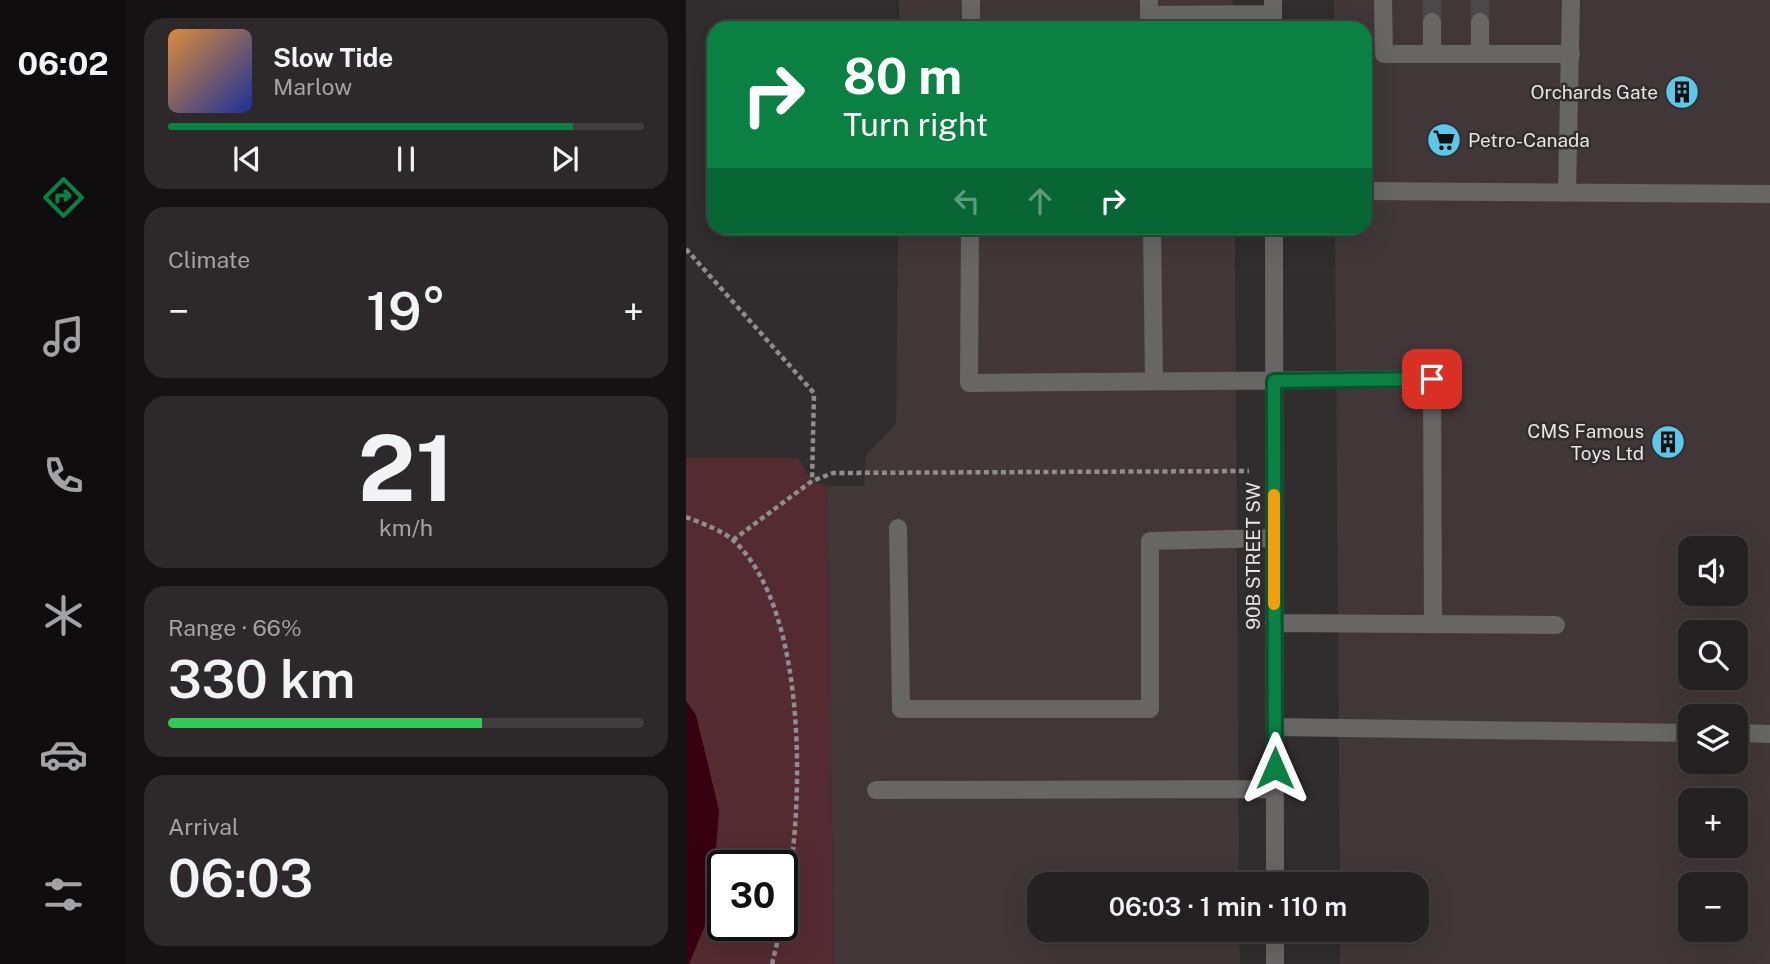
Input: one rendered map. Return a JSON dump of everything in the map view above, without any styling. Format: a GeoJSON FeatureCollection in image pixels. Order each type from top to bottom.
{"type":"FeatureCollection","features":[{"type":"Feature","properties":{"kind":"street"},"geometry":{"type":"LineString","coordinates":[[971,0],[971,21]]}},
{"type":"Feature","properties":{"kind":"street"},"geometry":{"type":"LineString","coordinates":[[1383,0],[1384,54],[1571,54]]}},
{"type":"Feature","properties":{"kind":"street"},"geometry":{"type":"LineString","coordinates":[[1567,193],[1571,0]]}},
{"type":"Feature","properties":{"kind":"street"},"geometry":{"type":"LineString","coordinates":[[1149,14],[1273,14]]}},
{"type":"Feature","properties":{"kind":"street"},"geometry":{"type":"LineString","coordinates":[[1432,22],[1432,54]]}},
{"type":"Feature","properties":{"kind":"street"},"geometry":{"type":"LineString","coordinates":[[1480,22],[1480,54]]}},
{"type":"Feature","properties":{"kind":"street"},"geometry":{"type":"LineString","coordinates":[[1372,191],[1770,194]]}},
{"type":"Feature","properties":{"kind":"street"},"geometry":{"type":"LineString","coordinates":[[970,235],[970,383],[1432,379],[1433,624]]}},
{"type":"Feature","properties":{"kind":"street"},"geometry":{"type":"LineString","coordinates":[[1152,235],[1154,381]]}},
{"type":"Feature","properties":{"kind":"street","name":"90B STREET SW"},"geometry":{"type":"LineString","coordinates":[[1274,235],[1275,872]]}},
{"type":"Feature","properties":{"kind":"street"},"geometry":{"type":"LineString","coordinates":[[898,528],[901,709],[1150,709],[1150,541],[1274,538]]}},
{"type":"Feature","properties":{"kind":"street"},"geometry":{"type":"LineString","coordinates":[[1274,623],[1556,625]]}},
{"type":"Feature","properties":{"kind":"street"},"geometry":{"type":"LineString","coordinates":[[1275,727],[1678,733]]}},
{"type":"Feature","properties":{"kind":"street"},"geometry":{"type":"LineString","coordinates":[[1748,733],[1770,734]]}},
{"type":"Feature","properties":{"kind":"street"},"geometry":{"type":"LineString","coordinates":[[876,790],[1275,789]]}},
{"type":"Feature","properties":{"kind":"street"},"geometry":{"type":"LineString","coordinates":[[1275,942],[1275,964]]}},
{"type":"Feature","properties":{"kind":"path"},"geometry":{"type":"LineString","coordinates":[[686,249],[814,393],[812,481]]}},
{"type":"Feature","properties":{"kind":"path"},"geometry":{"type":"LineString","coordinates":[[733,540],[812,481],[833,473],[1274,469]]}},
{"type":"Feature","properties":{"kind":"path"},"geometry":{"type":"LineString","coordinates":[[686,517],[733,540],[770,598],[783,639],[792,684],[796,728],[794,850]]}},
{"type":"Feature","properties":{"kind":"path"},"geometry":{"type":"LineString","coordinates":[[772,964],[777,941]]}},
{"type":"Feature","properties":{"kind":"shaded area"},"geometry":{"type":"Polygon","coordinates":[[[899,0],[1233,0],[1233,21],[899,21],[899,0]]]}},
{"type":"Feature","properties":{"kind":"shaded area"},"geometry":{"type":"Polygon","coordinates":[[[1334,0],[1770,0],[1770,964],[1340,964],[1340,942],[1429,942],[1429,872],[1340,872],[1335,235],[1372,235],[1372,21],[1334,21],[1334,0]]]}},
{"type":"Feature","properties":{"kind":"shaded area"},"geometry":{"type":"Polygon","coordinates":[[[898,235],[1235,235],[1239,872],[1027,872],[1027,942],[1239,942],[1240,964],[834,964],[827,486],[864,486],[866,455],[896,424],[898,235]]]}},
{"type":"Feature","properties":{"kind":"shaded area"},"geometry":{"type":"Polygon","coordinates":[[[686,458],[798,458],[812,481],[827,486],[834,964],[686,964],[686,458]]]}},
{"type":"Feature","properties":{"kind":"shaded area"},"geometry":{"type":"Polygon","coordinates":[[[686,701],[696,715],[719,810],[716,850],[707,850],[707,921],[689,964],[686,964],[686,701]]]}},
{"type":"Feature","properties":{"kind":"tunnel"},"geometry":{"type":"LineString","coordinates":[[1432,0],[1432,22]]}},
{"type":"Feature","properties":{"kind":"tunnel"},"geometry":{"type":"LineString","coordinates":[[1480,0],[1480,22]]}},
{"type":"Feature","properties":{"kind":"slow traffic"},"geometry":{"type":"LineString","coordinates":[[1274,495],[1274,604]]}},
{"type":"Feature","properties":{"kind":"place","name":"Orchards Gate"},"geometry":{"type":"Point","coordinates":[1682,92]}},
{"type":"Feature","properties":{"kind":"place","name":"Petro-Canada"},"geometry":{"type":"Point","coordinates":[1444,140]}},
{"type":"Feature","properties":{"kind":"place","name":"CMS Famous Toys Ltd"},"geometry":{"type":"Point","coordinates":[1668,442]}},
{"type":"Feature","properties":{"kind":"route"},"geometry":{"type":"LineString","coordinates":[[1275,768],[1274,381],[1432,379]]}}]}
